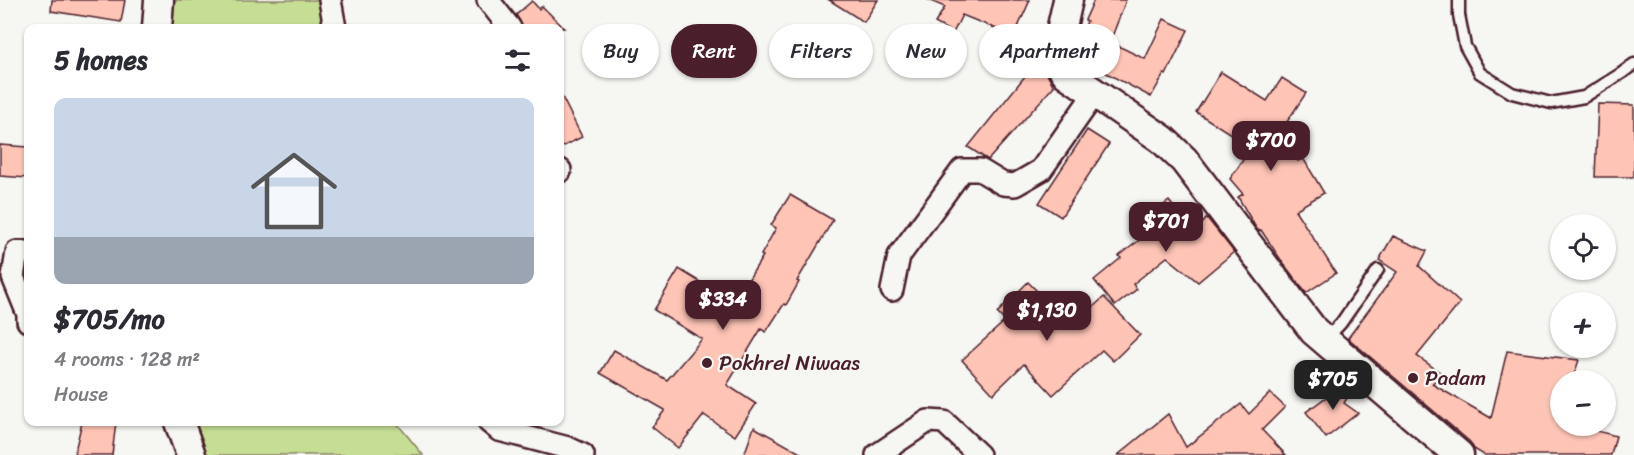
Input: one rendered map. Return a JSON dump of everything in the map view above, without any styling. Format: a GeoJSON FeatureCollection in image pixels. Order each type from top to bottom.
{"type":"FeatureCollection","features":[{"type":"Feature","properties":{"kind":"street"},"geometry":{"type":"LineString","coordinates":[[157,24],[159,0]]}},
{"type":"Feature","properties":{"kind":"street"},"geometry":{"type":"LineString","coordinates":[[330,0],[334,24]]}},
{"type":"Feature","properties":{"kind":"street"},"geometry":{"type":"LineString","coordinates":[[488,0],[507,24]]}},
{"type":"Feature","properties":{"kind":"street"},"geometry":{"type":"LineString","coordinates":[[1068,0],[1057,49],[1060,64],[1067,74],[1162,139],[1184,160],[1314,332],[1458,455]]}},
{"type":"Feature","properties":{"kind":"street"},"geometry":{"type":"LineString","coordinates":[[892,290],[899,256],[962,170],[980,170],[1003,184],[1015,185],[1041,170],[1095,93]]}},
{"type":"Feature","properties":{"kind":"street"},"geometry":{"type":"LineString","coordinates":[[24,252],[16,252],[13,277],[24,304]]}},
{"type":"Feature","properties":{"kind":"street"},"geometry":{"type":"LineString","coordinates":[[877,455],[928,421],[944,422],[979,455]]}},
{"type":"Feature","properties":{"kind":"street"},"geometry":{"type":"LineString","coordinates":[[180,426],[191,455]]}},
{"type":"Feature","properties":{"kind":"street"},"geometry":{"type":"LineString","coordinates":[[494,426],[499,430],[568,448],[583,455]]}},
{"type":"Feature","properties":{"kind":"lane"},"geometry":{"type":"LineString","coordinates":[[1459,0],[1459,15],[1465,46],[1480,73],[1512,93],[1551,103],[1584,97],[1634,64]]}},
{"type":"Feature","properties":{"kind":"lane"},"geometry":{"type":"LineString","coordinates":[[1324,341],[1341,323],[1378,270]]}},
{"type":"Feature","properties":{"kind":"green space"},"geometry":{"type":"Polygon","coordinates":[[[167,0],[325,0],[329,24],[165,24],[167,0]]]}},
{"type":"Feature","properties":{"kind":"green space"},"geometry":{"type":"Polygon","coordinates":[[[196,426],[399,426],[423,455],[205,455],[196,426]]]}},
{"type":"Feature","properties":{"kind":"building"},"geometry":{"type":"Polygon","coordinates":[[[52,0],[125,0],[121,22],[51,11],[52,0]]]}},
{"type":"Feature","properties":{"kind":"building"},"geometry":{"type":"Polygon","coordinates":[[[829,0],[878,0],[864,22],[829,0]]]}},
{"type":"Feature","properties":{"kind":"building"},"geometry":{"type":"Polygon","coordinates":[[[928,0],[1030,0],[1019,24],[984,24],[962,15],[958,24],[937,24],[935,23],[945,7],[928,0]]]}},
{"type":"Feature","properties":{"kind":"building"},"geometry":{"type":"Polygon","coordinates":[[[1094,0],[1126,0],[1117,24],[1086,24],[1085,20],[1094,0]]]}},
{"type":"Feature","properties":{"kind":"building"},"geometry":{"type":"Polygon","coordinates":[[[532,1],[539,9],[542,6],[560,24],[521,24],[516,15],[532,1]]]}},
{"type":"Feature","properties":{"kind":"building"},"geometry":{"type":"Polygon","coordinates":[[[1164,19],[1188,30],[1166,75],[1164,74],[1151,97],[1116,78],[1120,78],[1120,47],[1145,59],[1164,19]]]}},
{"type":"Feature","properties":{"kind":"building"},"geometry":{"type":"Polygon","coordinates":[[[1221,72],[1267,101],[1282,78],[1306,93],[1279,134],[1298,161],[1303,158],[1324,193],[1295,210],[1336,273],[1306,293],[1261,230],[1256,228],[1238,197],[1243,194],[1230,179],[1245,157],[1235,151],[1242,141],[1196,112],[1221,72]]]}},
{"type":"Feature","properties":{"kind":"building"},"geometry":{"type":"Polygon","coordinates":[[[1023,78],[1049,78],[1054,86],[988,160],[968,147],[1023,78]]]}},
{"type":"Feature","properties":{"kind":"building"},"geometry":{"type":"Polygon","coordinates":[[[564,101],[582,137],[564,146],[564,101]]]}},
{"type":"Feature","properties":{"kind":"building"},"geometry":{"type":"Polygon","coordinates":[[[1598,104],[1634,105],[1634,177],[1595,177],[1598,104]]]}},
{"type":"Feature","properties":{"kind":"building"},"geometry":{"type":"Polygon","coordinates":[[[1087,130],[1109,144],[1061,217],[1039,203],[1087,130]]]}},
{"type":"Feature","properties":{"kind":"building"},"geometry":{"type":"Polygon","coordinates":[[[0,145],[24,147],[24,178],[0,176],[0,145]]]}},
{"type":"Feature","properties":{"kind":"building"},"geometry":{"type":"Polygon","coordinates":[[[790,195],[833,220],[797,281],[799,282],[786,305],[784,304],[766,332],[761,329],[727,385],[756,404],[735,436],[704,415],[678,448],[652,427],[665,410],[600,373],[614,350],[667,380],[702,339],[654,310],[679,269],[734,303],[763,256],[761,255],[776,228],[771,225],[790,195]]]}},
{"type":"Feature","properties":{"kind":"building"},"geometry":{"type":"Polygon","coordinates":[[[1169,201],[1194,233],[1207,218],[1234,252],[1198,282],[1167,257],[1133,284],[1137,289],[1115,306],[1094,280],[1121,258],[1119,256],[1156,227],[1148,217],[1169,201]]]}},
{"type":"Feature","properties":{"kind":"building"},"geometry":{"type":"Polygon","coordinates":[[[1393,236],[1427,251],[1419,266],[1460,303],[1417,356],[1441,373],[1432,384],[1491,418],[1507,351],[1579,360],[1576,370],[1550,370],[1550,436],[1616,436],[1611,455],[1484,455],[1474,449],[1470,442],[1348,338],[1397,272],[1379,260],[1393,236]]]}},
{"type":"Feature","properties":{"kind":"building"},"geometry":{"type":"Polygon","coordinates":[[[1028,282],[1072,326],[1104,297],[1140,335],[1113,361],[1102,350],[1053,395],[1024,364],[993,394],[962,360],[1005,321],[997,313],[1028,282]]]}},
{"type":"Feature","properties":{"kind":"building"},"geometry":{"type":"Polygon","coordinates":[[[1348,381],[1354,387],[1344,403],[1358,413],[1326,438],[1306,412],[1348,381]]]}},
{"type":"Feature","properties":{"kind":"building"},"geometry":{"type":"Polygon","coordinates":[[[1270,393],[1285,407],[1262,430],[1286,455],[1118,455],[1168,414],[1186,447],[1241,404],[1249,414],[1270,393]]]}},
{"type":"Feature","properties":{"kind":"building"},"geometry":{"type":"Polygon","coordinates":[[[81,426],[116,426],[112,455],[74,455],[81,426]]]}},
{"type":"Feature","properties":{"kind":"building"},"geometry":{"type":"Polygon","coordinates":[[[754,427],[804,455],[744,455],[754,427]]]}},
{"type":"Feature","properties":{"kind":"place","name":"Pokhrel Niwaas"},"geometry":{"type":"Point","coordinates":[707,363]}},
{"type":"Feature","properties":{"kind":"place","name":"Padam"},"geometry":{"type":"Point","coordinates":[1413,378]}}]}
